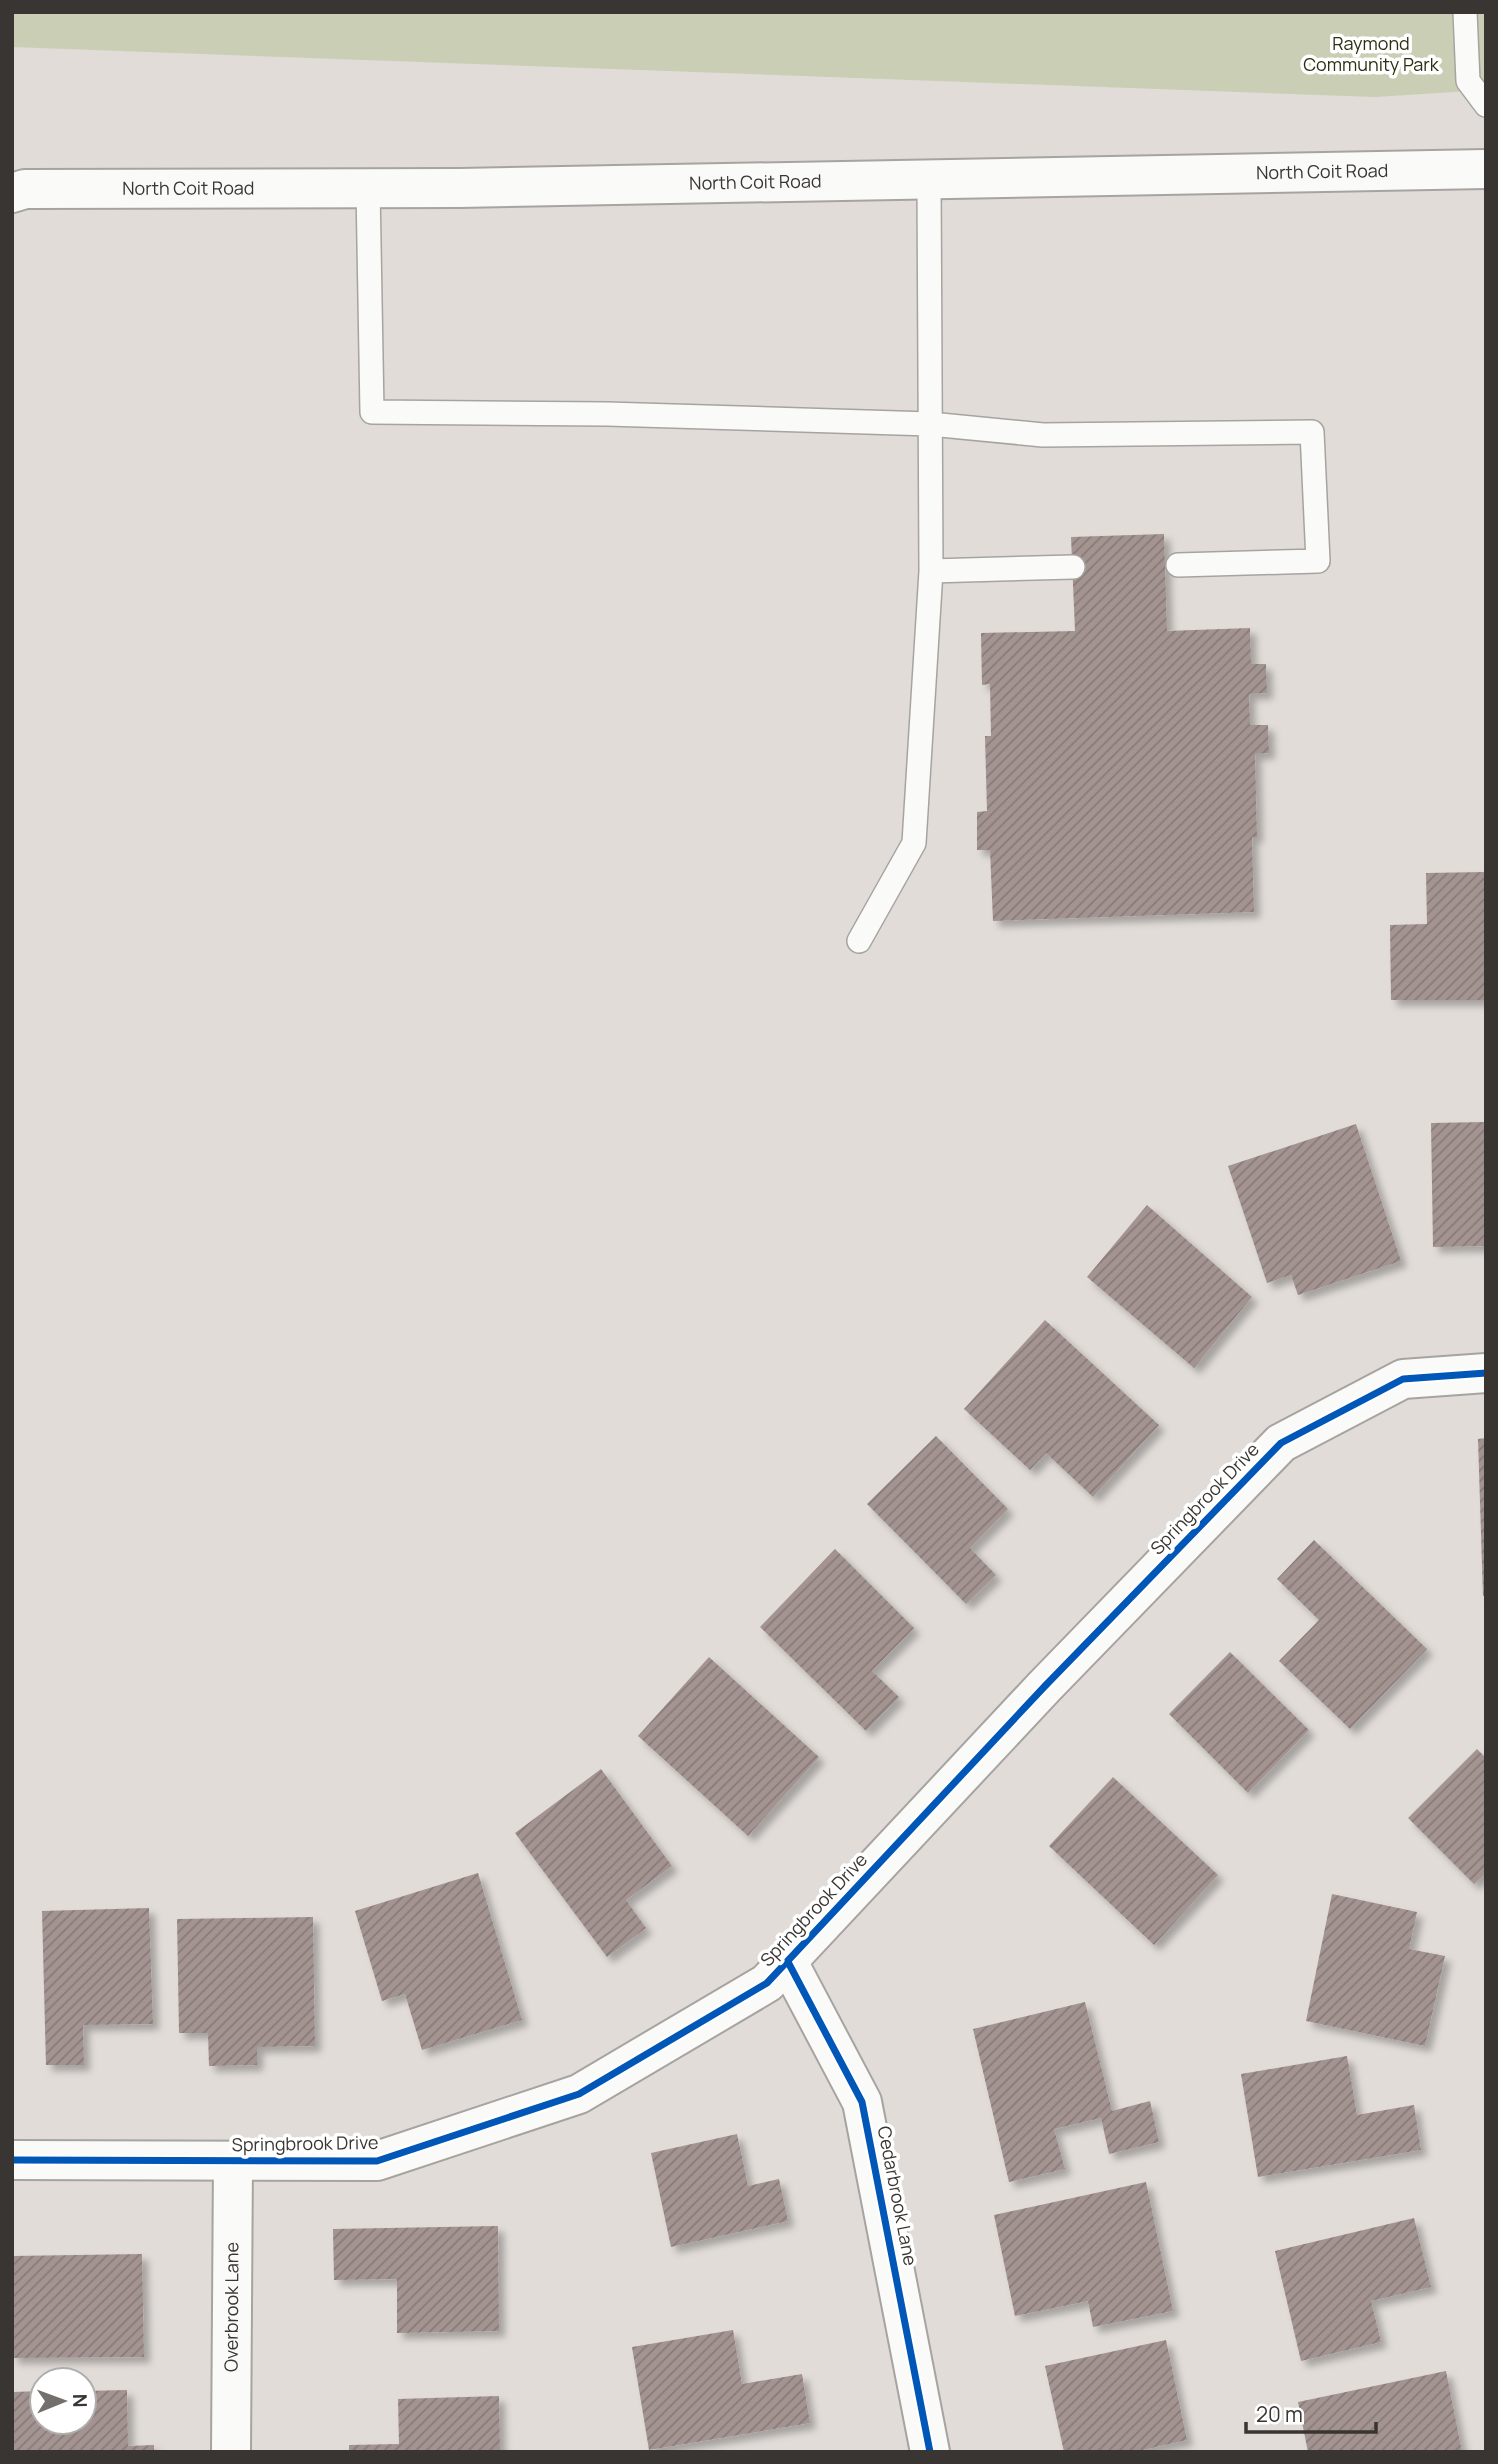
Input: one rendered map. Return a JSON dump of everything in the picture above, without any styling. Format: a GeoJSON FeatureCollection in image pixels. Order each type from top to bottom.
{"type":"FeatureCollection","features":[{"type":"Feature","properties":{"kind":"street","name":"North Coit Road"},"geometry":{"type":"LineString","coordinates":[[17,188],[368,188],[1486,169]]}},
{"type":"Feature","properties":{"kind":"street","name":"Springbrook Drive"},"geometry":{"type":"LineString","coordinates":[[12,2160],[377,2161],[579,2094],[767,1983],[1045,1686],[1281,1443],[1403,1379],[1486,1373]]}},
{"type":"Feature","properties":{"kind":"street","name":"Cedarbrook Lane"},"geometry":{"type":"LineString","coordinates":[[788,1962],[862,2102],[930,2452]]}},
{"type":"Feature","properties":{"kind":"street","name":"Overbrook Lane"},"geometry":{"type":"LineString","coordinates":[[232,2452],[233,2161]]}},
{"type":"Feature","properties":{"kind":"lane"},"geometry":{"type":"LineString","coordinates":[[1465,12],[1468,81],[1486,105]]}},
{"type":"Feature","properties":{"kind":"lane"},"geometry":{"type":"LineString","coordinates":[[859,941],[914,843],[931,571],[929,180]]}},
{"type":"Feature","properties":{"kind":"lane"},"geometry":{"type":"LineString","coordinates":[[368,188],[372,411],[607,414],[930,424],[1043,435],[1312,432],[1318,561],[1178,565]]}},
{"type":"Feature","properties":{"kind":"lane"},"geometry":{"type":"LineString","coordinates":[[931,571],[1073,567]]}},
{"type":"Feature","properties":{"kind":"green space","name":"Raymond Community Park"},"geometry":{"type":"Polygon","coordinates":[[[12,12],[1486,12],[1486,90],[1375,97],[12,47],[12,12]]]}},
{"type":"Feature","properties":{"kind":"building"},"geometry":{"type":"Polygon","coordinates":[[[1164,534],[1167,631],[1250,628],[1251,664],[1266,664],[1267,693],[1249,694],[1250,725],[1268,725],[1269,753],[1255,754],[1257,837],[1252,837],[1254,912],[993,921],[990,850],[977,850],[977,812],[987,811],[985,736],[991,736],[990,684],[982,685],[981,633],[1075,631],[1071,537],[1164,534]]]}},
{"type":"Feature","properties":{"kind":"building"},"geometry":{"type":"Polygon","coordinates":[[[1486,872],[1486,1000],[1391,1000],[1390,925],[1427,924],[1426,873],[1486,872]]]}},
{"type":"Feature","properties":{"kind":"building"},"geometry":{"type":"Polygon","coordinates":[[[1486,1122],[1486,1246],[1433,1247],[1431,1123],[1486,1122]]]}},
{"type":"Feature","properties":{"kind":"building"},"geometry":{"type":"Polygon","coordinates":[[[1356,1124],[1401,1261],[1298,1295],[1291,1275],[1267,1283],[1228,1166],[1356,1124]]]}},
{"type":"Feature","properties":{"kind":"building"},"geometry":{"type":"Polygon","coordinates":[[[1147,1205],[1252,1297],[1194,1368],[1087,1277],[1147,1205]]]}},
{"type":"Feature","properties":{"kind":"building"},"geometry":{"type":"Polygon","coordinates":[[[1045,1320],[1159,1425],[1093,1497],[1046,1453],[1030,1470],[964,1409],[1045,1320]]]}},
{"type":"Feature","properties":{"kind":"building"},"geometry":{"type":"Polygon","coordinates":[[[936,1436],[1008,1509],[970,1548],[996,1575],[966,1604],[867,1504],[936,1436]]]}},
{"type":"Feature","properties":{"kind":"building"},"geometry":{"type":"Polygon","coordinates":[[[1486,1438],[1486,1596],[1483,1596],[1478,1439],[1486,1438]]]}},
{"type":"Feature","properties":{"kind":"building"},"geometry":{"type":"Polygon","coordinates":[[[1314,1540],[1427,1649],[1350,1729],[1279,1661],[1319,1620],[1277,1579],[1314,1540]]]}},
{"type":"Feature","properties":{"kind":"building"},"geometry":{"type":"Polygon","coordinates":[[[835,1549],[914,1628],[872,1671],[899,1697],[866,1731],[760,1627],[835,1549]]]}},
{"type":"Feature","properties":{"kind":"building"},"geometry":{"type":"Polygon","coordinates":[[[1230,1652],[1309,1730],[1248,1793],[1169,1714],[1230,1652]]]}},
{"type":"Feature","properties":{"kind":"building"},"geometry":{"type":"Polygon","coordinates":[[[709,1657],[819,1757],[748,1836],[638,1736],[709,1657]]]}},
{"type":"Feature","properties":{"kind":"building"},"geometry":{"type":"Polygon","coordinates":[[[1477,1749],[1486,1758],[1486,1873],[1474,1884],[1408,1818],[1477,1749]]]}},
{"type":"Feature","properties":{"kind":"building"},"geometry":{"type":"Polygon","coordinates":[[[601,1769],[672,1866],[626,1900],[646,1928],[607,1957],[515,1833],[601,1769]]]}},
{"type":"Feature","properties":{"kind":"building"},"geometry":{"type":"Polygon","coordinates":[[[1113,1777],[1218,1875],[1154,1945],[1049,1846],[1113,1777]]]}},
{"type":"Feature","properties":{"kind":"building"},"geometry":{"type":"Polygon","coordinates":[[[478,1873],[522,2020],[422,2050],[405,1994],[382,2001],[355,1911],[478,1873]]]}},
{"type":"Feature","properties":{"kind":"building"},"geometry":{"type":"Polygon","coordinates":[[[1332,1894],[1417,1912],[1409,1949],[1445,1956],[1425,2046],[1306,2021],[1332,1894]]]}},
{"type":"Feature","properties":{"kind":"building"},"geometry":{"type":"Polygon","coordinates":[[[149,1908],[153,2024],[83,2025],[84,2065],[46,2065],[42,1911],[149,1908]]]}},
{"type":"Feature","properties":{"kind":"building"},"geometry":{"type":"Polygon","coordinates":[[[313,1917],[315,2046],[257,2047],[257,2065],[209,2066],[208,2033],[179,2033],[177,1919],[313,1917]]]}},
{"type":"Feature","properties":{"kind":"building"},"geometry":{"type":"Polygon","coordinates":[[[1085,2002],[1112,2111],[1150,2101],[1159,2142],[1109,2154],[1101,2118],[1054,2129],[1065,2169],[1009,2182],[973,2029],[1085,2002]]]}},
{"type":"Feature","properties":{"kind":"building"},"geometry":{"type":"Polygon","coordinates":[[[1347,2056],[1357,2115],[1414,2105],[1421,2150],[1258,2177],[1241,2074],[1347,2056]]]}},
{"type":"Feature","properties":{"kind":"building"},"geometry":{"type":"Polygon","coordinates":[[[737,2134],[748,2186],[779,2179],[788,2221],[671,2247],[651,2153],[737,2134]]]}},
{"type":"Feature","properties":{"kind":"building"},"geometry":{"type":"Polygon","coordinates":[[[1146,2182],[1173,2311],[1093,2327],[1088,2301],[1015,2316],[994,2215],[1146,2182]]]}},
{"type":"Feature","properties":{"kind":"building"},"geometry":{"type":"Polygon","coordinates":[[[1414,2218],[1431,2287],[1371,2301],[1381,2342],[1301,2361],[1275,2251],[1414,2218]]]}},
{"type":"Feature","properties":{"kind":"building"},"geometry":{"type":"Polygon","coordinates":[[[498,2226],[499,2331],[397,2333],[397,2279],[334,2280],[333,2229],[498,2226]]]}},
{"type":"Feature","properties":{"kind":"building"},"geometry":{"type":"Polygon","coordinates":[[[142,2254],[144,2357],[12,2358],[12,2256],[142,2254]]]}},
{"type":"Feature","properties":{"kind":"building"},"geometry":{"type":"Polygon","coordinates":[[[733,2330],[742,2384],[802,2374],[810,2423],[649,2450],[632,2347],[733,2330]]]}},
{"type":"Feature","properties":{"kind":"building"},"geometry":{"type":"Polygon","coordinates":[[[1166,2340],[1187,2440],[1134,2452],[1064,2452],[1045,2366],[1166,2340]]]}},
{"type":"Feature","properties":{"kind":"building"},"geometry":{"type":"Polygon","coordinates":[[[1446,2371],[1462,2452],[1308,2452],[1298,2402],[1446,2371]]]}},
{"type":"Feature","properties":{"kind":"building"},"geometry":{"type":"Polygon","coordinates":[[[127,2390],[128,2446],[154,2445],[154,2452],[12,2452],[12,2392],[28,2391],[28,2436],[98,2436],[98,2391],[127,2390]]]}},
{"type":"Feature","properties":{"kind":"building"},"geometry":{"type":"Polygon","coordinates":[[[499,2396],[500,2452],[349,2452],[349,2445],[399,2444],[398,2399],[499,2396]]]}},
{"type":"Feature","properties":{"kind":"cycle path"},"geometry":{"type":"LineString","coordinates":[[12,2160],[377,2161],[579,2094],[767,1983],[1045,1686],[1281,1443],[1403,1379],[1486,1373]]}},
{"type":"Feature","properties":{"kind":"cycle path"},"geometry":{"type":"LineString","coordinates":[[788,1962],[862,2102],[930,2452]]}}]}
